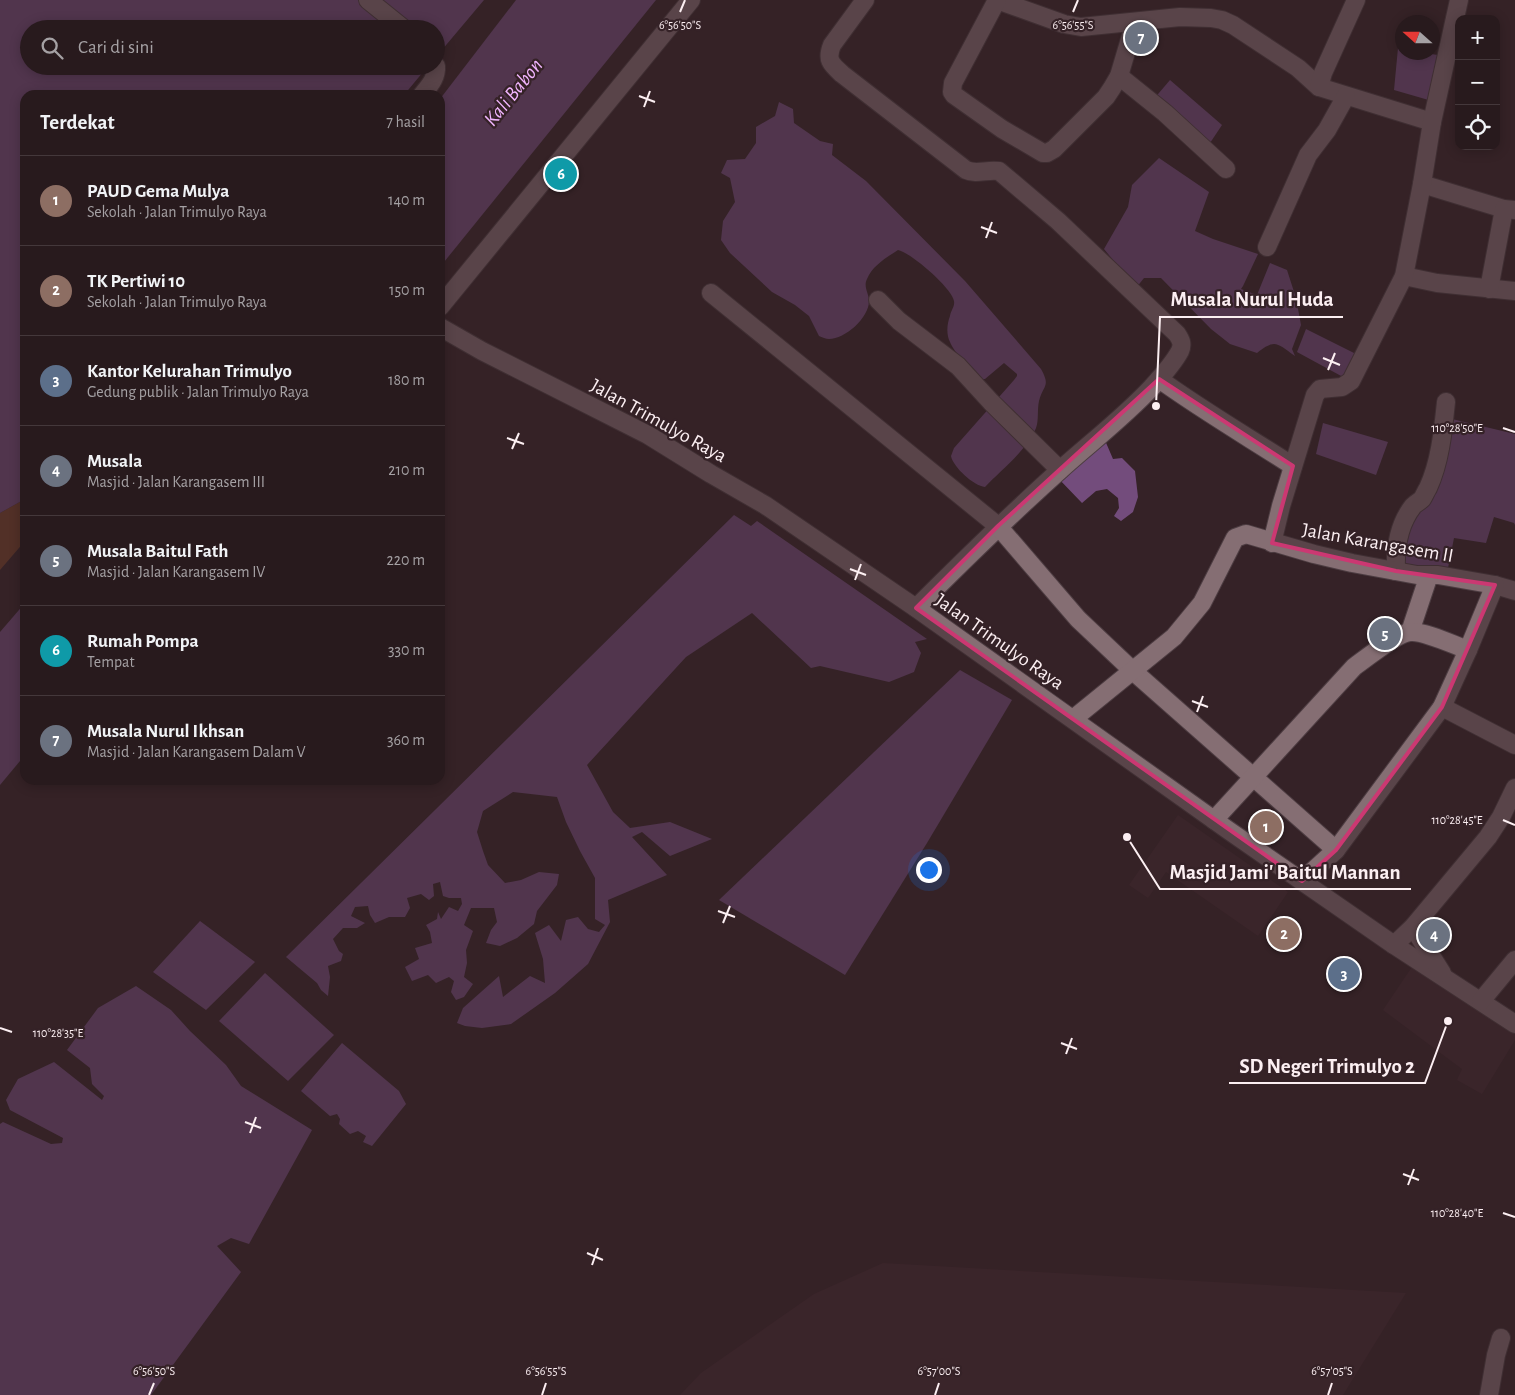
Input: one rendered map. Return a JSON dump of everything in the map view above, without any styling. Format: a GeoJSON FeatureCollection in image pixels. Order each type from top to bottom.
{"type":"FeatureCollection","features":[{"type":"Feature","properties":{"kind":"street"},"geometry":{"type":"LineString","coordinates":[[368,0],[393,20]]}},
{"type":"Feature","properties":{"kind":"street"},"geometry":{"type":"LineString","coordinates":[[445,300],[691,0]]}},
{"type":"Feature","properties":{"kind":"street"},"geometry":{"type":"LineString","coordinates":[[865,0],[832,45],[829,53],[833,66],[966,170],[972,173],[999,171],[1058,221],[1170,327],[1182,341],[1181,348],[1159,379],[1133,408],[998,526],[916,608]]}},
{"type":"Feature","properties":{"kind":"street"},"geometry":{"type":"LineString","coordinates":[[1135,22],[1119,76],[1106,97],[1054,149],[1047,153],[1040,152],[1002,128],[952,92],[953,83],[997,0],[1081,27],[1180,17],[1222,20],[1233,25],[1298,68],[1319,87],[1432,122]]}},
{"type":"Feature","properties":{"kind":"street"},"geometry":{"type":"LineString","coordinates":[[1319,87],[1356,0]]}},
{"type":"Feature","properties":{"kind":"street"},"geometry":{"type":"LineString","coordinates":[[1272,543],[1315,394],[1320,389],[1342,387],[1351,381],[1404,276],[1432,122],[1459,0]]}},
{"type":"Feature","properties":{"kind":"street"},"geometry":{"type":"LineString","coordinates":[[426,90],[435,75]]}},
{"type":"Feature","properties":{"kind":"street"},"geometry":{"type":"LineString","coordinates":[[1119,76],[1164,113],[1226,169]]}},
{"type":"Feature","properties":{"kind":"street"},"geometry":{"type":"LineString","coordinates":[[1267,247],[1308,155],[1327,130],[1346,96]]}},
{"type":"Feature","properties":{"kind":"street"},"geometry":{"type":"LineString","coordinates":[[1422,184],[1510,209],[1489,289]]}},
{"type":"Feature","properties":{"kind":"street"},"geometry":{"type":"LineString","coordinates":[[1404,276],[1437,283],[1515,291]]}},
{"type":"Feature","properties":{"kind":"street"},"geometry":{"type":"LineString","coordinates":[[711,293],[998,526],[1078,619],[1336,850]]}},
{"type":"Feature","properties":{"kind":"street"},"geometry":{"type":"LineString","coordinates":[[878,300],[899,320],[958,366],[991,402],[1060,470]]}},
{"type":"Feature","properties":{"kind":"street","name":"Jalan Trimulyo Raya"},"geometry":{"type":"LineString","coordinates":[[445,330],[482,351],[648,435],[765,505],[916,608],[1214,820],[1394,945],[1515,1024]]}},
{"type":"Feature","properties":{"kind":"street"},"geometry":{"type":"LineString","coordinates":[[1159,379],[1196,406],[1293,466]]}},
{"type":"Feature","properties":{"kind":"street"},"geometry":{"type":"LineString","coordinates":[[1396,571],[1399,535],[1404,521],[1414,505],[1422,499],[1428,487],[1441,445],[1446,402]]}},
{"type":"Feature","properties":{"kind":"street","name":"Jalan Karangasem II"},"geometry":{"type":"LineString","coordinates":[[1133,670],[1174,637],[1193,616],[1202,603],[1235,538],[1246,534],[1314,554],[1417,575],[1438,575],[1515,590]]}},
{"type":"Feature","properties":{"kind":"street"},"geometry":{"type":"LineString","coordinates":[[1410,632],[1429,575]]}},
{"type":"Feature","properties":{"kind":"street"},"geometry":{"type":"LineString","coordinates":[[1302,881],[1336,850],[1442,707],[1495,585]]}},
{"type":"Feature","properties":{"kind":"street"},"geometry":{"type":"LineString","coordinates":[[1214,820],[1354,667],[1378,649],[1410,632],[1422,633],[1468,650]]}},
{"type":"Feature","properties":{"kind":"street"},"geometry":{"type":"LineString","coordinates":[[1073,719],[1133,670]]}},
{"type":"Feature","properties":{"kind":"street"},"geometry":{"type":"LineString","coordinates":[[1442,707],[1515,745]]}},
{"type":"Feature","properties":{"kind":"street"},"geometry":{"type":"LineString","coordinates":[[1394,945],[1414,927],[1488,837],[1501,817],[1515,788]]}},
{"type":"Feature","properties":{"kind":"street"},"geometry":{"type":"LineString","coordinates":[[1414,927],[1444,978]]}},
{"type":"Feature","properties":{"kind":"street"},"geometry":{"type":"LineString","coordinates":[[1481,1001],[1515,960]]}},
{"type":"Feature","properties":{"kind":"street"},"geometry":{"type":"LineString","coordinates":[[1489,1395],[1501,1338]]}},
{"type":"Feature","properties":{"kind":"highlighted area"},"geometry":{"type":"Polygon","coordinates":[[[1159,379],[1293,466],[1272,543],[1396,571],[1495,585],[1442,707],[1336,850],[1302,881],[916,608],[998,526],[1159,379]]]}},
{"type":"Feature","properties":{"kind":"shaded area"},"geometry":{"type":"Polygon","coordinates":[[[20,502],[20,547],[0,570],[0,513],[20,502]]]}},
{"type":"Feature","properties":{"kind":"shaded area"},"geometry":{"type":"Polygon","coordinates":[[[1178,815],[1288,892],[1258,936],[1166,872],[1148,898],[1129,885],[1178,815]]]}},
{"type":"Feature","properties":{"kind":"shaded area"},"geometry":{"type":"Polygon","coordinates":[[[1412,967],[1515,1032],[1515,1040],[1482,1094],[1457,1080],[1462,1069],[1383,1010],[1412,967]]]}},
{"type":"Feature","properties":{"kind":"shaded area"},"geometry":{"type":"Polygon","coordinates":[[[883,1263],[1406,1293],[1343,1395],[680,1395],[701,1373],[814,1294],[883,1263]]]}},
{"type":"Feature","properties":{"kind":"water"},"geometry":{"type":"Polygon","coordinates":[[[0,0],[484,0],[445,46],[445,20],[20,20],[20,75],[421,75],[408,90],[20,90],[20,502],[0,513],[0,0]]]}},
{"type":"Feature","properties":{"kind":"water","name":"Kali Babon"},"geometry":{"type":"Polygon","coordinates":[[[516,0],[656,0],[445,261],[445,92],[516,0]]]}},
{"type":"Feature","properties":{"kind":"water"},"geometry":{"type":"Polygon","coordinates":[[[1440,55],[1445,56],[1432,101],[1394,90],[1397,60],[1440,60],[1440,55]]]}},
{"type":"Feature","properties":{"kind":"water"},"geometry":{"type":"Polygon","coordinates":[[[1170,80],[1222,125],[1208,146],[1153,100],[1170,80]]]}},
{"type":"Feature","properties":{"kind":"water"},"geometry":{"type":"Polygon","coordinates":[[[779,102],[793,109],[794,123],[820,141],[833,144],[832,155],[866,181],[965,281],[1041,369],[1046,383],[1039,401],[1036,428],[1020,452],[985,487],[975,483],[965,475],[951,456],[954,448],[1014,380],[1017,374],[1004,363],[985,379],[981,379],[962,360],[952,346],[948,336],[948,322],[954,305],[952,295],[930,271],[904,252],[898,250],[889,256],[869,274],[866,285],[869,301],[868,308],[861,320],[849,331],[835,338],[828,339],[819,336],[809,316],[795,305],[772,292],[730,253],[721,240],[723,221],[735,202],[730,178],[721,173],[727,160],[745,159],[756,143],[756,127],[775,116],[779,102]]]}},
{"type":"Feature","properties":{"kind":"water"},"geometry":{"type":"Polygon","coordinates":[[[1159,158],[1209,192],[1195,231],[1258,254],[1241,289],[1257,295],[1270,263],[1287,270],[1296,298],[1301,325],[1292,349],[1295,356],[1276,344],[1268,345],[1257,353],[1230,344],[1211,329],[1161,278],[1144,278],[1136,288],[1104,249],[1128,207],[1132,185],[1159,158]]]}},
{"type":"Feature","properties":{"kind":"water"},"geometry":{"type":"Polygon","coordinates":[[[1306,329],[1358,355],[1343,377],[1297,352],[1306,329]]]}},
{"type":"Feature","properties":{"kind":"water"},"geometry":{"type":"Polygon","coordinates":[[[1452,419],[1515,434],[1515,525],[1514,523],[1494,517],[1486,543],[1454,538],[1447,573],[1405,565],[1402,551],[1452,419]]]}},
{"type":"Feature","properties":{"kind":"water"},"geometry":{"type":"Polygon","coordinates":[[[1323,423],[1388,442],[1376,475],[1316,454],[1323,423]]]}},
{"type":"Feature","properties":{"kind":"water"},"geometry":{"type":"Polygon","coordinates":[[[1104,438],[1113,459],[1122,458],[1135,471],[1138,497],[1133,512],[1121,521],[1114,516],[1119,508],[1118,498],[1107,489],[1096,491],[1082,503],[1057,477],[1104,438]]]}},
{"type":"Feature","properties":{"kind":"water"},"geometry":{"type":"Polygon","coordinates":[[[734,515],[751,526],[757,521],[927,639],[915,642],[921,653],[914,672],[889,682],[820,666],[811,668],[752,613],[686,657],[587,765],[613,812],[630,828],[670,822],[712,839],[670,856],[642,832],[632,837],[667,875],[608,900],[610,922],[588,964],[555,993],[511,1024],[482,1028],[457,1023],[463,1008],[499,976],[503,997],[530,976],[545,983],[543,959],[535,933],[549,925],[561,941],[566,920],[578,917],[588,929],[599,932],[605,925],[595,919],[595,878],[566,822],[557,797],[513,792],[483,811],[477,832],[488,865],[505,883],[521,880],[539,872],[559,874],[557,885],[537,911],[534,924],[517,938],[500,946],[486,943],[491,930],[497,922],[494,908],[471,908],[464,925],[473,931],[466,950],[467,963],[464,977],[473,984],[464,997],[456,1000],[451,992],[454,981],[449,977],[436,983],[428,975],[412,981],[405,967],[419,959],[415,948],[432,943],[430,932],[426,925],[437,919],[438,912],[441,919],[449,907],[458,911],[462,904],[461,898],[443,896],[440,882],[433,884],[434,896],[429,900],[421,894],[407,898],[410,908],[405,917],[389,917],[375,923],[370,915],[368,906],[355,907],[351,916],[365,923],[357,928],[343,928],[333,939],[339,951],[343,954],[341,961],[328,966],[330,977],[328,996],[317,983],[286,957],[734,515]]]}},
{"type":"Feature","properties":{"kind":"water"},"geometry":{"type":"Polygon","coordinates":[[[20,609],[20,761],[0,785],[0,632],[20,609]]]}},
{"type":"Feature","properties":{"kind":"water"},"geometry":{"type":"Polygon","coordinates":[[[960,670],[1012,700],[927,843],[845,975],[719,900],[960,670]]]}},
{"type":"Feature","properties":{"kind":"water"},"geometry":{"type":"Polygon","coordinates":[[[200,921],[255,962],[206,1010],[153,972],[200,921]]]}},
{"type":"Feature","properties":{"kind":"water"},"geometry":{"type":"Polygon","coordinates":[[[265,973],[334,1035],[288,1081],[219,1021],[265,973]]]}},
{"type":"Feature","properties":{"kind":"water"},"geometry":{"type":"Polygon","coordinates":[[[136,986],[171,1010],[226,1065],[241,1086],[312,1130],[249,1244],[231,1238],[217,1246],[241,1272],[151,1395],[0,1395],[0,1124],[3,1122],[51,1144],[62,1143],[63,1138],[10,1110],[6,1100],[18,1079],[54,1062],[102,1100],[104,1096],[92,1084],[90,1068],[67,1050],[98,1008],[136,986]]]}},
{"type":"Feature","properties":{"kind":"water"},"geometry":{"type":"Polygon","coordinates":[[[342,1043],[399,1091],[406,1104],[372,1146],[363,1142],[366,1136],[358,1131],[350,1134],[339,1124],[340,1119],[337,1114],[330,1116],[301,1091],[342,1043]]]}},
{"type":"Feature","properties":{"kind":"place","name":"Musala Nurul Ikhsan"},"geometry":{"type":"Point","coordinates":[1141,38]}},
{"type":"Feature","properties":{"kind":"place","name":"Rumah Pompa"},"geometry":{"type":"Point","coordinates":[561,174]}},
{"type":"Feature","properties":{"kind":"place","name":"Musala Nurul Huda"},"geometry":{"type":"Point","coordinates":[1156,406]}},
{"type":"Feature","properties":{"kind":"place","name":"Musala Baitul Fath"},"geometry":{"type":"Point","coordinates":[1385,634]}},
{"type":"Feature","properties":{"kind":"place","name":"PAUD Gema Mulya"},"geometry":{"type":"Point","coordinates":[1266,827]}},
{"type":"Feature","properties":{"kind":"place","name":"Masjid Jami' Baitul Mannan"},"geometry":{"type":"Point","coordinates":[1127,837]}},
{"type":"Feature","properties":{"kind":"place","name":"TK Pertiwi 10"},"geometry":{"type":"Point","coordinates":[1284,934]}},
{"type":"Feature","properties":{"kind":"place","name":"Musala"},"geometry":{"type":"Point","coordinates":[1434,935]}},
{"type":"Feature","properties":{"kind":"place","name":"Kantor Kelurahan Trimulyo"},"geometry":{"type":"Point","coordinates":[1344,974]}},
{"type":"Feature","properties":{"kind":"place","name":"SD Negeri Trimulyo 2"},"geometry":{"type":"Point","coordinates":[1448,1021]}}]}
